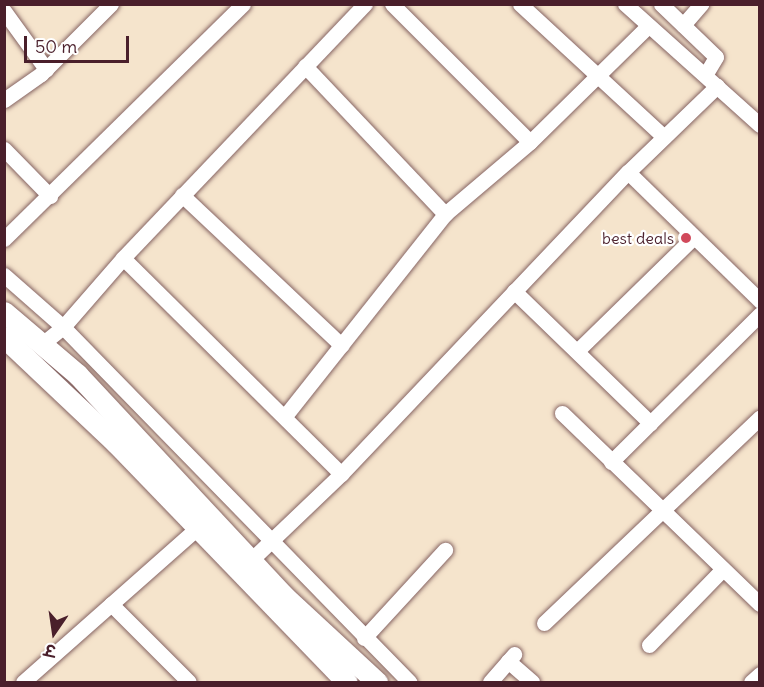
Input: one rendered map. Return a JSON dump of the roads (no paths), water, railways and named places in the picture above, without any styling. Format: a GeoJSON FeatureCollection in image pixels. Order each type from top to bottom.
{"type":"FeatureCollection","features":[{"type":"Feature","properties":{"kind":"street"},"geometry":{"type":"LineString","coordinates":[[4,100],[46,69],[111,4]]}},
{"type":"Feature","properties":{"kind":"street"},"geometry":{"type":"LineString","coordinates":[[4,239],[243,4]]}},
{"type":"Feature","properties":{"kind":"street"},"geometry":{"type":"LineString","coordinates":[[42,344],[63,327],[123,258],[365,4]]}},
{"type":"Feature","properties":{"kind":"street"},"geometry":{"type":"LineString","coordinates":[[392,4],[530,142]]}},
{"type":"Feature","properties":{"kind":"street"},"geometry":{"type":"LineString","coordinates":[[520,4],[597,79],[664,137]]}},
{"type":"Feature","properties":{"kind":"street"},"geometry":{"type":"LineString","coordinates":[[625,4],[759,125]]}},
{"type":"Feature","properties":{"kind":"street"},"geometry":{"type":"LineString","coordinates":[[661,4],[716,57],[705,75]]}},
{"type":"Feature","properties":{"kind":"street"},"geometry":{"type":"LineString","coordinates":[[683,25],[701,4]]}},
{"type":"Feature","properties":{"kind":"street"},"geometry":{"type":"LineString","coordinates":[[4,11],[46,69]]}},
{"type":"Feature","properties":{"kind":"street"},"geometry":{"type":"LineString","coordinates":[[285,416],[445,214],[530,142],[648,27]]}},
{"type":"Feature","properties":{"kind":"street"},"geometry":{"type":"LineString","coordinates":[[305,66],[445,214]]}},
{"type":"Feature","properties":{"kind":"street"},"geometry":{"type":"LineString","coordinates":[[251,560],[341,474],[628,172],[717,86]]}},
{"type":"Feature","properties":{"kind":"street"},"geometry":{"type":"LineString","coordinates":[[4,149],[50,196]]}},
{"type":"Feature","properties":{"kind":"street"},"geometry":{"type":"LineString","coordinates":[[628,172],[759,302]]}},
{"type":"Feature","properties":{"kind":"street"},"geometry":{"type":"LineString","coordinates":[[182,195],[341,345]]}},
{"type":"Feature","properties":{"kind":"street"},"geometry":{"type":"LineString","coordinates":[[576,351],[694,237]]}},
{"type":"Feature","properties":{"kind":"street"},"geometry":{"type":"LineString","coordinates":[[123,258],[341,474]]}},
{"type":"Feature","properties":{"kind":"street"},"geometry":{"type":"LineString","coordinates":[[4,275],[63,327],[269,543],[409,682]]}},
{"type":"Feature","properties":{"kind":"street"},"geometry":{"type":"LineString","coordinates":[[514,291],[651,423]]}},
{"type":"Feature","properties":{"kind":"street"},"geometry":{"type":"LineString","coordinates":[[4,312],[78,375],[251,560],[377,682]]}},
{"type":"Feature","properties":{"kind":"street"},"geometry":{"type":"LineString","coordinates":[[611,462],[759,314]]}},
{"type":"Feature","properties":{"kind":"street"},"geometry":{"type":"LineString","coordinates":[[4,337],[197,528],[340,680]]}},
{"type":"Feature","properties":{"kind":"street"},"geometry":{"type":"LineString","coordinates":[[562,413],[759,604]]}},
{"type":"Feature","properties":{"kind":"street"},"geometry":{"type":"LineString","coordinates":[[544,623],[663,512],[759,417]]}},
{"type":"Feature","properties":{"kind":"street"},"geometry":{"type":"LineString","coordinates":[[29,681],[197,528]]}},
{"type":"Feature","properties":{"kind":"street"},"geometry":{"type":"LineString","coordinates":[[364,638],[445,550]]}},
{"type":"Feature","properties":{"kind":"street"},"geometry":{"type":"LineString","coordinates":[[649,645],[723,569]]}},
{"type":"Feature","properties":{"kind":"street"},"geometry":{"type":"LineString","coordinates":[[111,604],[189,682]]}},
{"type":"Feature","properties":{"kind":"street"},"geometry":{"type":"LineString","coordinates":[[490,682],[511,658],[532,682]]}},
{"type":"Feature","properties":{"kind":"street"},"geometry":{"type":"LineString","coordinates":[[751,682],[759,674]]}},
{"type":"Feature","properties":{"kind":"place","name":"best deals"},"geometry":{"type":"Point","coordinates":[686,238]}}]}
